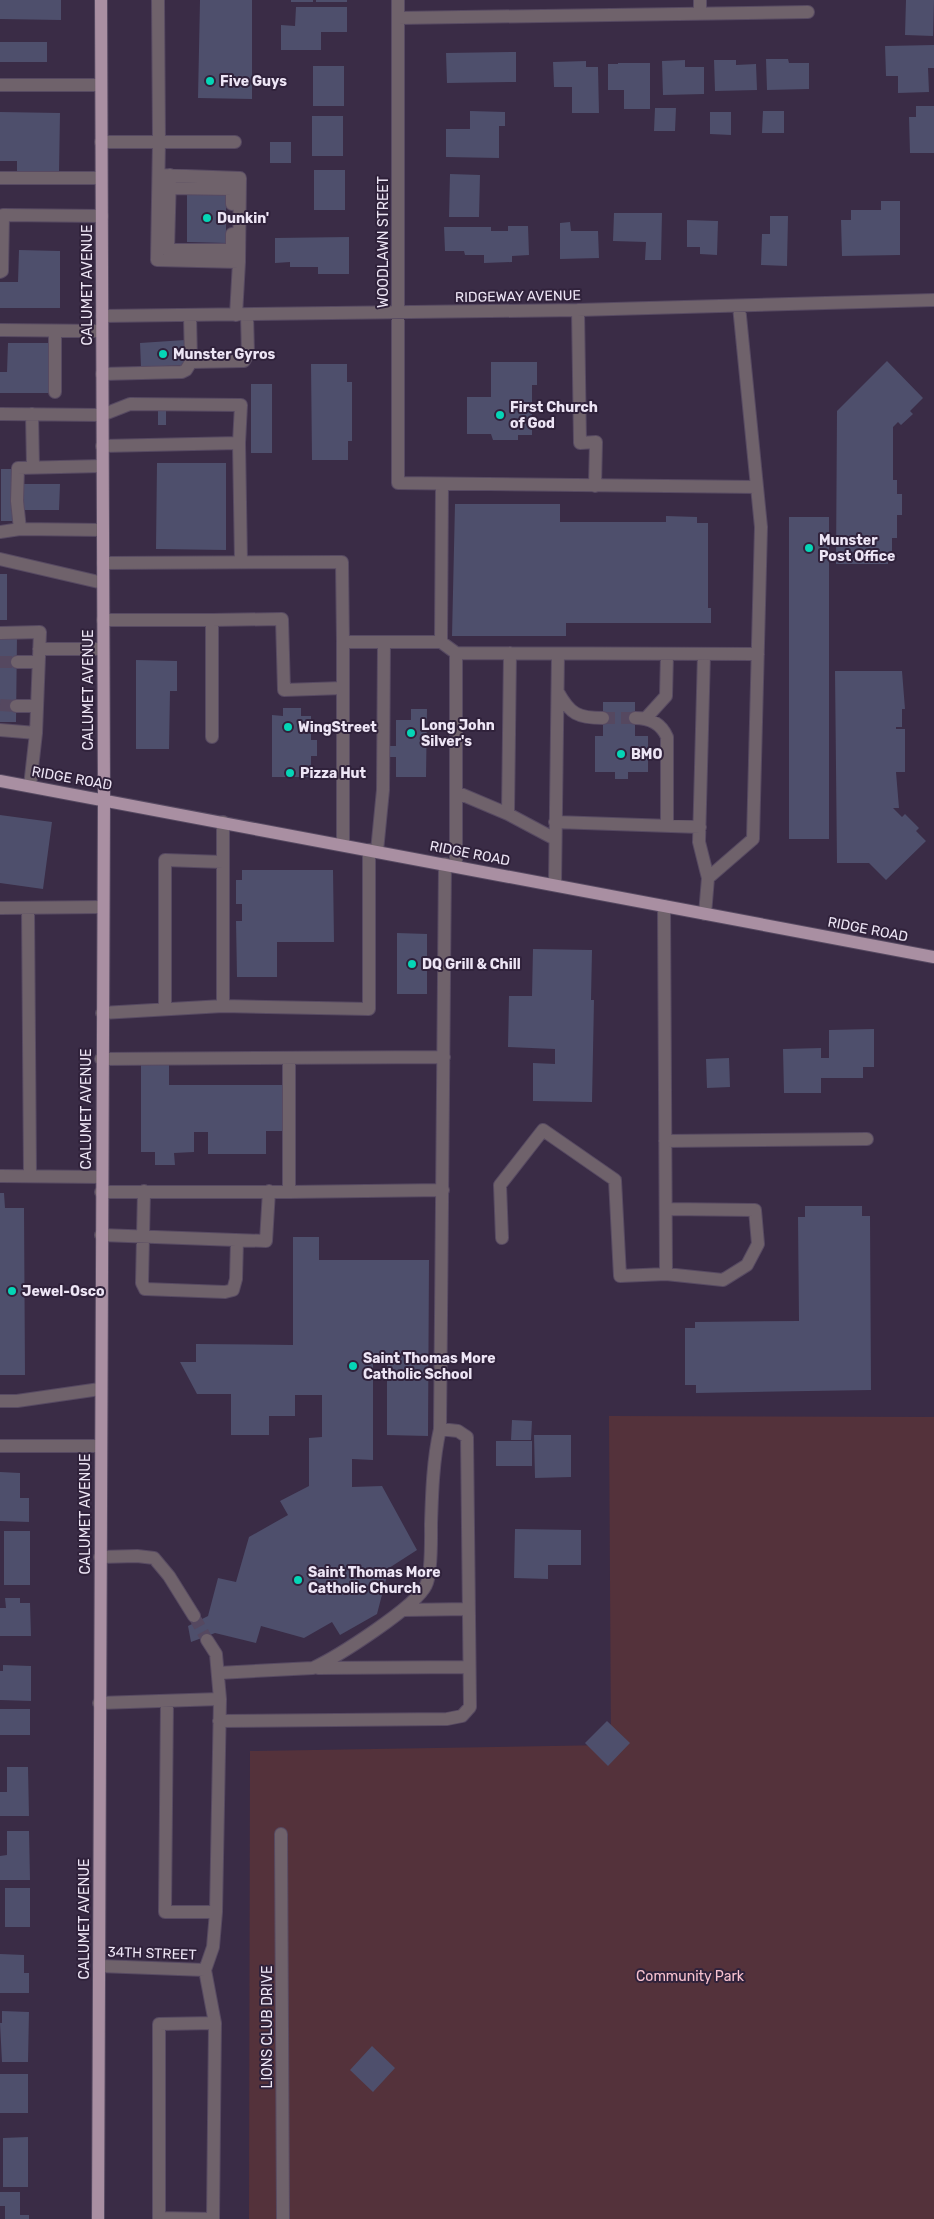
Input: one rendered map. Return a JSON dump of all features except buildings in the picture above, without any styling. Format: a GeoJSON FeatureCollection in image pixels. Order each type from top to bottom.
{"type":"FeatureCollection","features":[{"type":"Feature","properties":{"kind":"main road","name":"CALUMET AVENUE"},"geometry":{"type":"LineString","coordinates":[[98,2219],[101,1059],[104,799],[101,0]]}},
{"type":"Feature","properties":{"kind":"main road","name":"RIDGE ROAD"},"geometry":{"type":"LineString","coordinates":[[0,781],[104,799],[934,957]]}},
{"type":"Feature","properties":{"kind":"street"},"geometry":{"type":"LineString","coordinates":[[158,0],[159,141],[166,179],[168,250],[232,250],[232,189],[166,179]]}},
{"type":"Feature","properties":{"kind":"street","name":"WOODLAWN STREET"},"geometry":{"type":"LineString","coordinates":[[398,0],[398,483],[442,484]]}},
{"type":"Feature","properties":{"kind":"street"},"geometry":{"type":"LineString","coordinates":[[700,0],[700,14]]}},
{"type":"Feature","properties":{"kind":"street"},"geometry":{"type":"LineString","coordinates":[[398,18],[808,12]]}},
{"type":"Feature","properties":{"kind":"street"},"geometry":{"type":"LineString","coordinates":[[0,85],[101,85]]}},
{"type":"Feature","properties":{"kind":"street"},"geometry":{"type":"LineString","coordinates":[[101,142],[235,142]]}},
{"type":"Feature","properties":{"kind":"street"},"geometry":{"type":"LineString","coordinates":[[0,178],[101,178]]}},
{"type":"Feature","properties":{"kind":"street"},"geometry":{"type":"LineString","coordinates":[[166,179],[240,178],[239,262],[242,315],[248,354],[244,361],[191,362]]}},
{"type":"Feature","properties":{"kind":"street"},"geometry":{"type":"LineString","coordinates":[[166,179],[157,260],[239,262]]}},
{"type":"Feature","properties":{"kind":"street"},"geometry":{"type":"LineString","coordinates":[[0,272],[2,271],[3,215],[102,216]]}},
{"type":"Feature","properties":{"kind":"street","name":"RIDGEWAY AVENUE"},"geometry":{"type":"LineString","coordinates":[[102,316],[578,310],[934,300]]}},
{"type":"Feature","properties":{"kind":"street"},"geometry":{"type":"LineString","coordinates":[[708,878],[753,839],[760,527],[739,306]]}},
{"type":"Feature","properties":{"kind":"street"},"geometry":{"type":"LineString","coordinates":[[578,310],[580,443],[596,442],[595,486]]}},
{"type":"Feature","properties":{"kind":"street"},"geometry":{"type":"LineString","coordinates":[[102,374],[182,372],[186,370],[191,362],[190,315]]}},
{"type":"Feature","properties":{"kind":"street"},"geometry":{"type":"LineString","coordinates":[[0,330],[102,331]]}},
{"type":"Feature","properties":{"kind":"street"},"geometry":{"type":"LineString","coordinates":[[55,331],[55,392]]}},
{"type":"Feature","properties":{"kind":"street"},"geometry":{"type":"LineString","coordinates":[[0,414],[102,415],[130,404],[241,405],[239,443],[241,562]]}},
{"type":"Feature","properties":{"kind":"street"},"geometry":{"type":"LineString","coordinates":[[32,414],[33,467]]}},
{"type":"Feature","properties":{"kind":"street"},"geometry":{"type":"LineString","coordinates":[[102,446],[239,443]]}},
{"type":"Feature","properties":{"kind":"street"},"geometry":{"type":"LineString","coordinates":[[20,528],[17,501],[18,468],[102,466]]}},
{"type":"Feature","properties":{"kind":"street"},"geometry":{"type":"LineString","coordinates":[[441,642],[442,484],[757,487]]}},
{"type":"Feature","properties":{"kind":"street"},"geometry":{"type":"LineString","coordinates":[[0,532],[20,528],[103,530]]}},
{"type":"Feature","properties":{"kind":"street"},"geometry":{"type":"LineString","coordinates":[[0,559],[103,583]]}},
{"type":"Feature","properties":{"kind":"street"},"geometry":{"type":"LineString","coordinates":[[103,563],[342,562],[344,845]]}},
{"type":"Feature","properties":{"kind":"street"},"geometry":{"type":"LineString","coordinates":[[103,620],[282,619],[284,690],[343,688]]}},
{"type":"Feature","properties":{"kind":"street"},"geometry":{"type":"LineString","coordinates":[[212,620],[212,737]]}},
{"type":"Feature","properties":{"kind":"street"},"geometry":{"type":"LineString","coordinates":[[0,633],[40,632],[36,733],[30,786]]}},
{"type":"Feature","properties":{"kind":"street"},"geometry":{"type":"LineString","coordinates":[[343,642],[441,642],[456,653],[758,654]]}},
{"type":"Feature","properties":{"kind":"street"},"geometry":{"type":"LineString","coordinates":[[102,1013],[223,1006],[369,1009],[373,850],[383,790],[384,642]]}},
{"type":"Feature","properties":{"kind":"street"},"geometry":{"type":"LineString","coordinates":[[39,649],[103,649]]}},
{"type":"Feature","properties":{"kind":"street"},"geometry":{"type":"LineString","coordinates":[[313,1668],[328,1662],[404,1610],[427,1585],[431,1548],[436,1449],[440,1429],[444,1057],[451,865],[456,792],[456,653]]}},
{"type":"Feature","properties":{"kind":"street"},"geometry":{"type":"LineString","coordinates":[[508,814],[510,653]]}},
{"type":"Feature","properties":{"kind":"street"},"geometry":{"type":"LineString","coordinates":[[554,885],[558,654]]}},
{"type":"Feature","properties":{"kind":"street"},"geometry":{"type":"LineString","coordinates":[[667,654],[666,696],[640,718],[661,727],[667,737],[667,825]]}},
{"type":"Feature","properties":{"kind":"street"},"geometry":{"type":"LineString","coordinates":[[704,654],[699,842],[708,878],[705,914]]}},
{"type":"Feature","properties":{"kind":"street"},"geometry":{"type":"LineString","coordinates":[[17,662],[38,662]]}},
{"type":"Feature","properties":{"kind":"street"},"geometry":{"type":"LineString","coordinates":[[558,690],[564,702],[578,716],[603,718]]}},
{"type":"Feature","properties":{"kind":"street"},"geometry":{"type":"LineString","coordinates":[[16,706],[37,706]]}},
{"type":"Feature","properties":{"kind":"street"},"geometry":{"type":"LineString","coordinates":[[0,730],[36,733]]}},
{"type":"Feature","properties":{"kind":"street"},"geometry":{"type":"LineString","coordinates":[[456,792],[508,814],[555,839]]}},
{"type":"Feature","properties":{"kind":"street"},"geometry":{"type":"LineString","coordinates":[[223,822],[223,1006]]}},
{"type":"Feature","properties":{"kind":"street"},"geometry":{"type":"LineString","coordinates":[[555,822],[700,827]]}},
{"type":"Feature","properties":{"kind":"street"},"geometry":{"type":"LineString","coordinates":[[165,1009],[165,860],[223,862]]}},
{"type":"Feature","properties":{"kind":"street"},"geometry":{"type":"LineString","coordinates":[[664,906],[666,1274]]}},
{"type":"Feature","properties":{"kind":"street"},"geometry":{"type":"LineString","coordinates":[[0,908],[102,908]]}},
{"type":"Feature","properties":{"kind":"street"},"geometry":{"type":"LineString","coordinates":[[28,908],[30,1176]]}},
{"type":"Feature","properties":{"kind":"street"},"geometry":{"type":"LineString","coordinates":[[101,1059],[444,1057]]}},
{"type":"Feature","properties":{"kind":"street"},"geometry":{"type":"LineString","coordinates":[[289,1058],[289,1192]]}},
{"type":"Feature","properties":{"kind":"street"},"geometry":{"type":"LineString","coordinates":[[502,1238],[500,1185],[543,1130],[615,1180],[620,1276],[666,1274],[723,1280],[747,1265],[758,1244],[755,1210],[666,1209]]}},
{"type":"Feature","properties":{"kind":"street"},"geometry":{"type":"LineString","coordinates":[[665,1141],[867,1139]]}},
{"type":"Feature","properties":{"kind":"street"},"geometry":{"type":"LineString","coordinates":[[0,1176],[101,1177]]}},
{"type":"Feature","properties":{"kind":"street"},"geometry":{"type":"LineString","coordinates":[[101,1192],[443,1190]]}},
{"type":"Feature","properties":{"kind":"street"},"geometry":{"type":"LineString","coordinates":[[144,1191],[142,1283],[145,1289],[225,1292],[233,1290],[236,1279],[237,1240]]}},
{"type":"Feature","properties":{"kind":"street"},"geometry":{"type":"LineString","coordinates":[[101,1235],[266,1240],[269,1191]]}},
{"type":"Feature","properties":{"kind":"street"},"geometry":{"type":"LineString","coordinates":[[0,1401],[17,1401],[100,1389]]}},
{"type":"Feature","properties":{"kind":"street"},"geometry":{"type":"LineString","coordinates":[[219,1721],[447,1719],[462,1716],[470,1707],[467,1437],[458,1431],[440,1429]]}},
{"type":"Feature","properties":{"kind":"street"},"geometry":{"type":"LineString","coordinates":[[0,1446],[100,1446]]}},
{"type":"Feature","properties":{"kind":"street"},"geometry":{"type":"LineString","coordinates":[[100,1557],[137,1556],[154,1558],[169,1576],[194,1616]]}},
{"type":"Feature","properties":{"kind":"street"},"geometry":{"type":"LineString","coordinates":[[404,1610],[468,1609]]}},
{"type":"Feature","properties":{"kind":"street"},"geometry":{"type":"LineString","coordinates":[[207,1640],[216,1654],[220,1699],[216,1912],[213,1947],[204,1970],[215,2023],[214,2219],[159,2218],[159,2024],[215,2023]]}},
{"type":"Feature","properties":{"kind":"street"},"geometry":{"type":"LineString","coordinates":[[218,1673],[313,1668],[469,1667]]}},
{"type":"Feature","properties":{"kind":"street"},"geometry":{"type":"LineString","coordinates":[[100,1703],[220,1699]]}},
{"type":"Feature","properties":{"kind":"street"},"geometry":{"type":"LineString","coordinates":[[167,1701],[166,1912],[216,1912]]}},
{"type":"Feature","properties":{"kind":"street","name":"LIONS CLUB DRIVE"},"geometry":{"type":"LineString","coordinates":[[281,1834],[283,2219]]}},
{"type":"Feature","properties":{"kind":"street","name":"34TH STREET"},"geometry":{"type":"LineString","coordinates":[[99,1966],[204,1970]]}},
{"type":"Feature","properties":{"kind":"green space","name":"Community Park"},"geometry":{"type":"Polygon","coordinates":[[[609,1416],[934,1417],[934,2219],[249,2219],[250,1751],[611,1745],[609,1416]]]}},
{"type":"Feature","properties":{"kind":"tunnel"},"geometry":{"type":"LineString","coordinates":[[0,662],[17,662]]}},
{"type":"Feature","properties":{"kind":"tunnel"},"geometry":{"type":"LineString","coordinates":[[0,705],[16,706]]}},
{"type":"Feature","properties":{"kind":"tunnel"},"geometry":{"type":"LineString","coordinates":[[603,718],[635,718]]}},
{"type":"Feature","properties":{"kind":"tunnel"},"geometry":{"type":"LineString","coordinates":[[194,1616],[207,1640]]}},
{"type":"Feature","properties":{"kind":"place","name":"Five Guys"},"geometry":{"type":"Point","coordinates":[210,81]}},
{"type":"Feature","properties":{"kind":"place","name":"Dunkin'"},"geometry":{"type":"Point","coordinates":[207,218]}},
{"type":"Feature","properties":{"kind":"place","name":"Munster Gyros"},"geometry":{"type":"Point","coordinates":[163,354]}},
{"type":"Feature","properties":{"kind":"place","name":"First Church of God"},"geometry":{"type":"Point","coordinates":[500,415]}},
{"type":"Feature","properties":{"kind":"place","name":"Munster Post Office"},"geometry":{"type":"Point","coordinates":[809,548]}},
{"type":"Feature","properties":{"kind":"place","name":"WingStreet"},"geometry":{"type":"Point","coordinates":[288,727]}},
{"type":"Feature","properties":{"kind":"place","name":"Long John Silver's"},"geometry":{"type":"Point","coordinates":[411,733]}},
{"type":"Feature","properties":{"kind":"place","name":"BMO"},"geometry":{"type":"Point","coordinates":[621,754]}},
{"type":"Feature","properties":{"kind":"place","name":"Pizza Hut"},"geometry":{"type":"Point","coordinates":[290,773]}},
{"type":"Feature","properties":{"kind":"place","name":"DQ Grill & Chill"},"geometry":{"type":"Point","coordinates":[412,964]}},
{"type":"Feature","properties":{"kind":"place","name":"Jewel-Osco"},"geometry":{"type":"Point","coordinates":[12,1291]}},
{"type":"Feature","properties":{"kind":"place","name":"Saint Thomas More Catholic School"},"geometry":{"type":"Point","coordinates":[353,1366]}},
{"type":"Feature","properties":{"kind":"place","name":"Saint Thomas More Catholic Church"},"geometry":{"type":"Point","coordinates":[298,1580]}}]}
